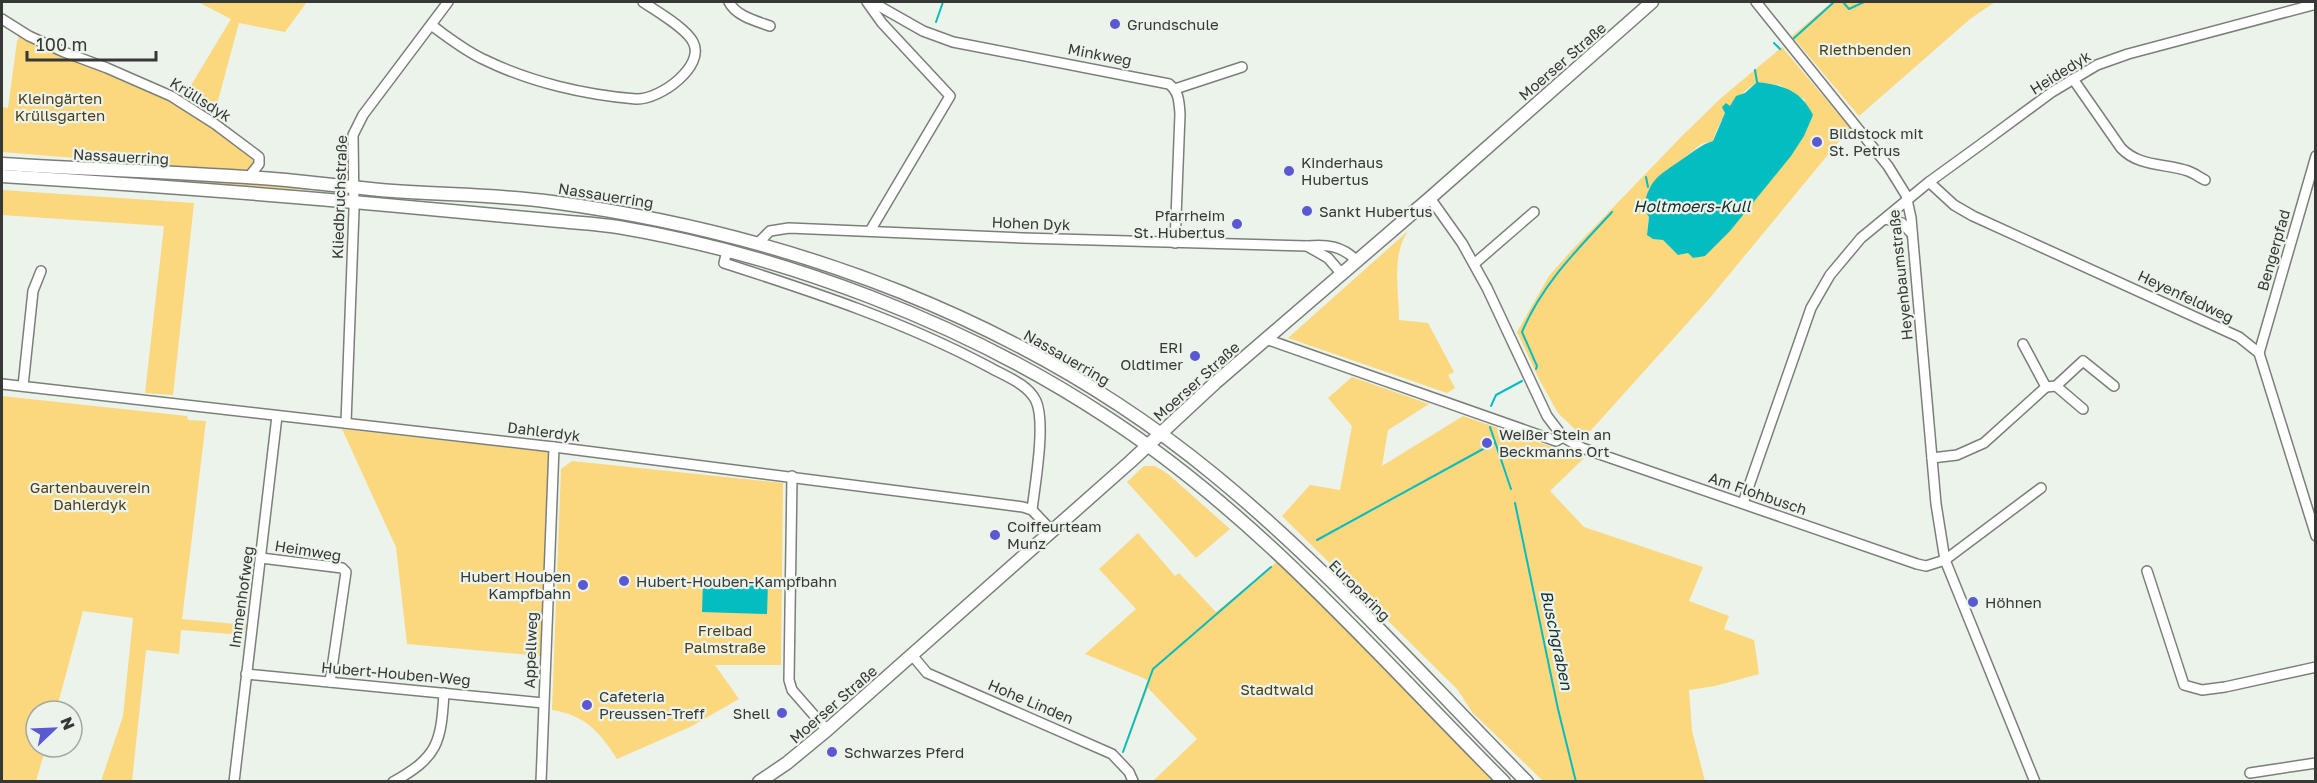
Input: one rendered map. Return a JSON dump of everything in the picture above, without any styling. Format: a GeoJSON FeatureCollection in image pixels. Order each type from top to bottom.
{"type":"FeatureCollection","features":[{"type":"Feature","properties":{"kind":"main road","name":"Moerser Straße"},"geometry":{"type":"LineString","coordinates":[[759,782],[787,763],[827,730],[1266,339],[1652,2]]}},
{"type":"Feature","properties":{"kind":"main road","name":"Nassauerring"},"geometry":{"type":"LineString","coordinates":[[2,164],[248,178],[546,201],[682,224],[759,242],[883,283],[999,336],[1064,372],[1160,433]]}},
{"type":"Feature","properties":{"kind":"main road","name":"Nassauerring"},"geometry":{"type":"LineString","coordinates":[[2,176],[354,202],[617,227],[872,297],[1003,356],[1108,417],[1147,446]]}},
{"type":"Feature","properties":{"kind":"main road","name":"Europaring"},"geometry":{"type":"LineString","coordinates":[[1160,433],[1212,473],[1297,548],[1527,782]]}},
{"type":"Feature","properties":{"kind":"main road","name":"Europaring"},"geometry":{"type":"LineString","coordinates":[[1147,446],[1202,487],[1284,558],[1372,645],[1504,782]]}},
{"type":"Feature","properties":{"kind":"street","name":"Kliedbruchstraße"},"geometry":{"type":"LineString","coordinates":[[346,423],[354,202],[353,135],[363,115],[448,2]]}},
{"type":"Feature","properties":{"kind":"street"},"geometry":{"type":"LineString","coordinates":[[430,25],[483,59],[506,69],[569,88],[601,95],[639,99],[657,95],[672,87],[685,72],[695,55],[694,44],[688,36],[643,2]]}},
{"type":"Feature","properties":{"kind":"street"},"geometry":{"type":"LineString","coordinates":[[729,2],[735,10],[748,18],[770,26]]}},
{"type":"Feature","properties":{"kind":"street"},"geometry":{"type":"LineString","coordinates":[[867,2],[882,22],[950,96],[870,231]]}},
{"type":"Feature","properties":{"kind":"street","name":"Minkweg"},"geometry":{"type":"LineString","coordinates":[[872,2],[923,31],[952,42],[1156,80],[1169,84],[1175,89]]}},
{"type":"Feature","properties":{"kind":"street","name":"Heyenbaumstraße"},"geometry":{"type":"LineString","coordinates":[[1756,2],[1888,166],[1900,182],[1908,201],[1936,504],[1945,560],[2035,782]]}},
{"type":"Feature","properties":{"kind":"street","name":"Heidedyk"},"geometry":{"type":"LineString","coordinates":[[1743,503],[1810,308],[1847,253],[1861,238],[1929,182],[2073,79],[2097,65],[2128,54],[2316,4]]}},
{"type":"Feature","properties":{"kind":"street","name":"Krüllsdyk"},"geometry":{"type":"LineString","coordinates":[[2,19],[29,36],[64,52],[171,96],[215,124],[259,158],[259,164],[248,178]]}},
{"type":"Feature","properties":{"kind":"street"},"geometry":{"type":"LineString","coordinates":[[1175,243],[1180,114],[1179,97],[1175,89],[1242,67]]}},
{"type":"Feature","properties":{"kind":"street"},"geometry":{"type":"LineString","coordinates":[[2073,79],[2128,155],[2140,161],[2187,171],[2205,180]]}},
{"type":"Feature","properties":{"kind":"street","name":"Bengerpfad"},"geometry":{"type":"LineString","coordinates":[[2259,353],[2316,156]]}},
{"type":"Feature","properties":{"kind":"street","name":"Heyenfeldweg"},"geometry":{"type":"LineString","coordinates":[[1929,182],[1954,205],[1973,216],[2239,338],[2259,353]]}},
{"type":"Feature","properties":{"kind":"street","name":"Am Flohbusch"},"geometry":{"type":"LineString","coordinates":[[1430,198],[1474,264],[1547,416],[1563,437],[1582,448],[1917,564],[1926,566],[1945,560]]}},
{"type":"Feature","properties":{"kind":"street"},"geometry":{"type":"LineString","coordinates":[[1474,264],[1534,212]]}},
{"type":"Feature","properties":{"kind":"street"},"geometry":{"type":"LineString","coordinates":[[1885,219],[1902,223],[1912,234]]}},
{"type":"Feature","properties":{"kind":"street","name":"Hohen Dyk"},"geometry":{"type":"LineString","coordinates":[[759,242],[770,231],[789,228],[1175,243],[1328,245],[1341,248],[1356,260]]}},
{"type":"Feature","properties":{"kind":"street"},"geometry":{"type":"LineString","coordinates":[[1307,246],[1328,258],[1341,273]]}},
{"type":"Feature","properties":{"kind":"street","name":"Nassauerring"},"geometry":{"type":"LineString","coordinates":[[726,257],[905,326],[963,353],[1022,385],[1035,399],[1041,416],[1032,510]]}},
{"type":"Feature","properties":{"kind":"street"},"geometry":{"type":"LineString","coordinates":[[22,386],[33,291],[41,271]]}},
{"type":"Feature","properties":{"kind":"street","name":"Am Flohbusch"},"geometry":{"type":"LineString","coordinates":[[1266,339],[1556,441],[1563,437]]}},
{"type":"Feature","properties":{"kind":"street"},"geometry":{"type":"LineString","coordinates":[[2023,344],[2051,387],[2083,409]]}},
{"type":"Feature","properties":{"kind":"street"},"geometry":{"type":"LineString","coordinates":[[2259,353],[2316,536]]}},
{"type":"Feature","properties":{"kind":"street"},"geometry":{"type":"LineString","coordinates":[[1932,458],[1958,455],[1984,442],[2084,361],[2114,386]]}},
{"type":"Feature","properties":{"kind":"street","name":"Dahlerdyk"},"geometry":{"type":"LineString","coordinates":[[2,384],[792,476],[1032,510]]}},
{"type":"Feature","properties":{"kind":"street","name":"Immenhofweg"},"geometry":{"type":"LineString","coordinates":[[234,782],[277,416]]}},
{"type":"Feature","properties":{"kind":"street","name":"Appellweg"},"geometry":{"type":"LineString","coordinates":[[542,782],[543,702],[554,447]]}},
{"type":"Feature","properties":{"kind":"street"},"geometry":{"type":"LineString","coordinates":[[792,476],[789,680],[792,690],[827,730]]}},
{"type":"Feature","properties":{"kind":"street"},"geometry":{"type":"LineString","coordinates":[[1945,560],[2041,488]]}},
{"type":"Feature","properties":{"kind":"street"},"geometry":{"type":"LineString","coordinates":[[1032,510],[1052,531]]}},
{"type":"Feature","properties":{"kind":"street","name":"Heimweg"},"geometry":{"type":"LineString","coordinates":[[261,558],[342,568],[346,572],[330,682]]}},
{"type":"Feature","properties":{"kind":"street"},"geometry":{"type":"LineString","coordinates":[[2147,571],[2184,685],[2202,690],[2225,687],[2316,667]]}},
{"type":"Feature","properties":{"kind":"street","name":"Hohe Linden"},"geometry":{"type":"LineString","coordinates":[[912,655],[927,673],[1112,754],[1129,772],[1133,781]]}},
{"type":"Feature","properties":{"kind":"street","name":"Hubert-Houben-Weg"},"geometry":{"type":"LineString","coordinates":[[246,674],[543,702]]}},
{"type":"Feature","properties":{"kind":"street"},"geometry":{"type":"LineString","coordinates":[[393,782],[428,758],[442,729],[444,693]]}},
{"type":"Feature","properties":{"kind":"street"},"geometry":{"type":"LineString","coordinates":[[2250,773],[2316,763]]}},
{"type":"Feature","properties":{"kind":"green space"},"geometry":{"type":"Polygon","coordinates":[[[198,2],[307,2],[285,32],[239,23],[214,115],[184,97],[231,19],[198,2]]]}},
{"type":"Feature","properties":{"kind":"green space","name":"Riethbenden"},"geometry":{"type":"Polygon","coordinates":[[[1832,2],[1995,2],[1970,19],[1859,116],[1792,36],[1832,2]]]}},
{"type":"Feature","properties":{"kind":"green space","name":"Kleingärten Krüllsgarten"},"geometry":{"type":"Polygon","coordinates":[[[20,35],[178,105],[246,151],[255,163],[246,172],[2,152],[2,107],[8,108],[17,41],[20,35]]]}},
{"type":"Feature","properties":{"kind":"green space"},"geometry":{"type":"Polygon","coordinates":[[[1782,47],[1850,128],[1709,299],[1584,438],[1558,413],[1517,332],[1549,276],[1721,98],[1782,47]],[[1757,82],[1749,88],[1724,115],[1713,141],[1701,144],[1683,159],[1649,217],[1647,234],[1663,240],[1678,255],[1730,231],[1804,136],[1805,100],[1780,85],[1757,82]]]}},
{"type":"Feature","properties":{"kind":"green space"},"geometry":{"type":"Polygon","coordinates":[[[2,166],[310,188],[309,190],[2,173],[2,166]]]}},
{"type":"Feature","properties":{"kind":"green space"},"geometry":{"type":"Polygon","coordinates":[[[2,190],[194,203],[173,395],[145,393],[164,226],[2,215],[2,190]]]}},
{"type":"Feature","properties":{"kind":"green space"},"geometry":{"type":"Polygon","coordinates":[[[1408,231],[1399,251],[1397,285],[1399,320],[1428,323],[1454,372],[1448,375],[1455,388],[1447,393],[1288,338],[1408,231]]]}},
{"type":"Feature","properties":{"kind":"green space"},"geometry":{"type":"Polygon","coordinates":[[[1352,377],[1429,404],[1388,430],[1382,466],[1463,416],[1584,458],[1550,491],[1584,527],[1703,567],[1689,601],[1729,616],[1724,629],[1754,640],[1759,674],[1715,686],[1689,690],[1692,731],[1705,781],[1543,781],[1472,712],[1458,690],[1282,516],[1310,485],[1340,490],[1352,426],[1328,398],[1352,377]]]}},
{"type":"Feature","properties":{"kind":"green space","name":"Gartenbauverein Dahlerdyk"},"geometry":{"type":"Polygon","coordinates":[[[2,396],[187,416],[188,420],[206,421],[182,619],[247,625],[243,635],[181,630],[179,654],[146,650],[132,781],[101,781],[123,716],[133,618],[83,611],[59,699],[24,699],[24,759],[42,759],[36,781],[2,781],[2,396]]]}},
{"type":"Feature","properties":{"kind":"green space"},"geometry":{"type":"Polygon","coordinates":[[[342,429],[549,452],[541,656],[407,644],[396,547],[342,429]]]}},
{"type":"Feature","properties":{"kind":"green space","name":"Hubert-Houben-Kampfbahn"},"geometry":{"type":"Polygon","coordinates":[[[572,461],[783,483],[781,665],[715,665],[739,699],[690,727],[617,759],[590,726],[574,716],[552,710],[561,469],[572,461]]]}},
{"type":"Feature","properties":{"kind":"green space"},"geometry":{"type":"Polygon","coordinates":[[[1144,466],[1155,466],[1168,474],[1230,529],[1196,558],[1127,482],[1144,466]]]}},
{"type":"Feature","properties":{"kind":"green space","name":"Stadtwald"},"geometry":{"type":"Polygon","coordinates":[[[1138,533],[1175,576],[1179,573],[1216,612],[1278,561],[1498,781],[1153,781],[1197,739],[1148,688],[1125,749],[1148,680],[1085,654],[1136,609],[1099,569],[1138,533]]]}},
{"type":"Feature","properties":{"kind":"water","name":"Holtmoers-Kull"},"geometry":{"type":"Polygon","coordinates":[[[1757,82],[1783,87],[1803,100],[1813,115],[1804,136],[1791,156],[1730,231],[1705,256],[1693,258],[1688,253],[1678,255],[1663,240],[1653,239],[1647,235],[1649,217],[1643,208],[1649,189],[1662,173],[1698,148],[1713,141],[1725,113],[1722,107],[1726,103],[1730,106],[1736,96],[1745,93],[1757,82]]]}},
{"type":"Feature","properties":{"kind":"water"},"geometry":{"type":"Polygon","coordinates":[[[703,580],[768,582],[767,614],[702,612],[703,580]]]}},
{"type":"Feature","properties":{"kind":"waterway"},"geometry":{"type":"LineString","coordinates":[[936,22],[943,2]]}},
{"type":"Feature","properties":{"kind":"waterway"},"geometry":{"type":"LineString","coordinates":[[1793,39],[1834,2]]}},
{"type":"Feature","properties":{"kind":"waterway"},"geometry":{"type":"LineString","coordinates":[[1843,2],[1849,9],[1864,2]]}},
{"type":"Feature","properties":{"kind":"waterway"},"geometry":{"type":"LineString","coordinates":[[1774,43],[1780,49]]}},
{"type":"Feature","properties":{"kind":"waterway"},"geometry":{"type":"LineString","coordinates":[[1755,70],[1757,82]]}},
{"type":"Feature","properties":{"kind":"waterway"},"geometry":{"type":"LineString","coordinates":[[1646,177],[1648,187]]}},
{"type":"Feature","properties":{"kind":"waterway"},"geometry":{"type":"LineString","coordinates":[[1536,369],[1537,366],[1522,332],[1530,315],[1561,268],[1612,212]]}},
{"type":"Feature","properties":{"kind":"waterway"},"geometry":{"type":"LineString","coordinates":[[1491,406],[1496,395],[1522,381]]}},
{"type":"Feature","properties":{"kind":"waterway","name":"Buschgraben"},"geometry":{"type":"LineString","coordinates":[[1490,427],[1511,489]]}},
{"type":"Feature","properties":{"kind":"waterway","name":"Buschgraben"},"geometry":{"type":"LineString","coordinates":[[1317,540],[1494,443]]}},
{"type":"Feature","properties":{"kind":"waterway","name":"Buschgraben"},"geometry":{"type":"LineString","coordinates":[[1515,503],[1558,709],[1576,782]]}},
{"type":"Feature","properties":{"kind":"waterway","name":"Buschgraben"},"geometry":{"type":"LineString","coordinates":[[1123,752],[1153,669],[1271,567]]}},
{"type":"Feature","properties":{"kind":"place","name":"Grundschule"},"geometry":{"type":"Point","coordinates":[1115,24]}},
{"type":"Feature","properties":{"kind":"place","name":"Bildstock mit St. Petrus"},"geometry":{"type":"Point","coordinates":[1817,142]}},
{"type":"Feature","properties":{"kind":"place","name":"Kinderhaus Hubertus"},"geometry":{"type":"Point","coordinates":[1289,171]}},
{"type":"Feature","properties":{"kind":"place","name":"Sankt Hubertus"},"geometry":{"type":"Point","coordinates":[1307,211]}},
{"type":"Feature","properties":{"kind":"place","name":"Pfarrheim St. Hubertus"},"geometry":{"type":"Point","coordinates":[1237,224]}},
{"type":"Feature","properties":{"kind":"place","name":"ERI Oldtimer"},"geometry":{"type":"Point","coordinates":[1195,356]}},
{"type":"Feature","properties":{"kind":"place","name":"Weißer Stein an Beckmanns Ort"},"geometry":{"type":"Point","coordinates":[1487,443]}},
{"type":"Feature","properties":{"kind":"place","name":"Coiffeurteam Munz"},"geometry":{"type":"Point","coordinates":[995,535]}},
{"type":"Feature","properties":{"kind":"place","name":"Hubert-Houben-Kampfbahn"},"geometry":{"type":"Point","coordinates":[624,581]}},
{"type":"Feature","properties":{"kind":"place","name":"Hubert Houben Kampfbahn"},"geometry":{"type":"Point","coordinates":[583,585]}},
{"type":"Feature","properties":{"kind":"place","name":"Höhnen"},"geometry":{"type":"Point","coordinates":[1973,602]}},
{"type":"Feature","properties":{"kind":"place","name":"Cafeteria Preussen-Treff"},"geometry":{"type":"Point","coordinates":[587,705]}},
{"type":"Feature","properties":{"kind":"place","name":"Shell"},"geometry":{"type":"Point","coordinates":[782,713]}},
{"type":"Feature","properties":{"kind":"place","name":"Schwarzes Pferd"},"geometry":{"type":"Point","coordinates":[832,752]}},
{"type":"Feature","properties":{"kind":"park label","name":"Freibad Palmstraße"},"geometry":{"type":"Point","coordinates":[725,638]}}]}
